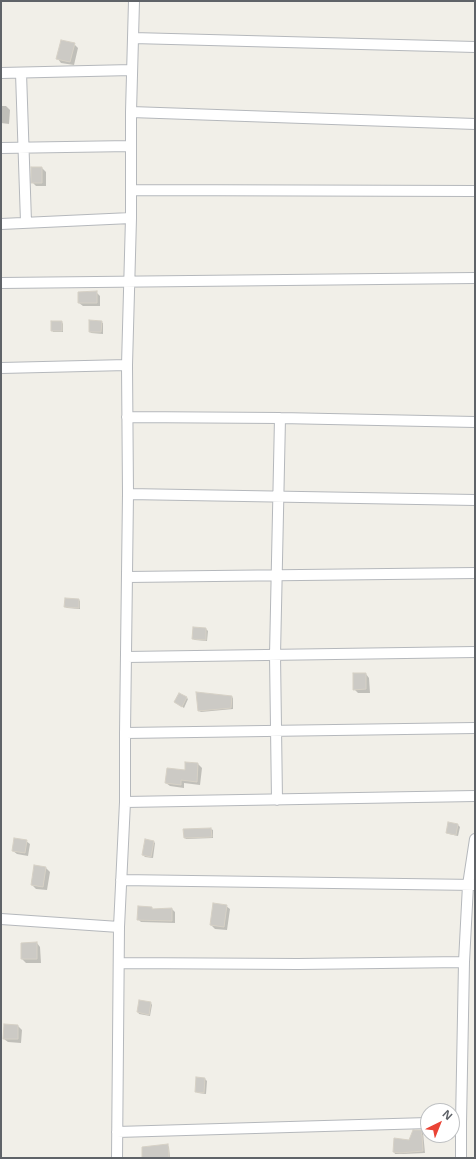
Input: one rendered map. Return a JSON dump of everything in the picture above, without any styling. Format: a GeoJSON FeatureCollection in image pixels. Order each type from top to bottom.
{"type":"FeatureCollection","features":[{"type":"Feature","properties":{"kind":"street"},"geometry":{"type":"LineString","coordinates":[[117,1158],[119,927],[125,802],[128,494],[127,364],[134,1]]}},
{"type":"Feature","properties":{"kind":"street"},"geometry":{"type":"LineString","coordinates":[[133,38],[475,47]]}},
{"type":"Feature","properties":{"kind":"street"},"geometry":{"type":"LineString","coordinates":[[1,73],[132,70]]}},
{"type":"Feature","properties":{"kind":"street"},"geometry":{"type":"LineString","coordinates":[[21,73],[26,222]]}},
{"type":"Feature","properties":{"kind":"street"},"geometry":{"type":"LineString","coordinates":[[131,112],[475,124]]}},
{"type":"Feature","properties":{"kind":"street"},"geometry":{"type":"LineString","coordinates":[[1,148],[131,146]]}},
{"type":"Feature","properties":{"kind":"street"},"geometry":{"type":"LineString","coordinates":[[131,190],[475,191]]}},
{"type":"Feature","properties":{"kind":"street"},"geometry":{"type":"LineString","coordinates":[[1,224],[131,218]]}},
{"type":"Feature","properties":{"kind":"street"},"geometry":{"type":"LineString","coordinates":[[1,283],[475,278]]}},
{"type":"Feature","properties":{"kind":"street"},"geometry":{"type":"LineString","coordinates":[[1,368],[127,364]]}},
{"type":"Feature","properties":{"kind":"street"},"geometry":{"type":"LineString","coordinates":[[127,417],[475,422]]}},
{"type":"Feature","properties":{"kind":"street"},"geometry":{"type":"LineString","coordinates":[[277,800],[275,655],[280,418]]}},
{"type":"Feature","properties":{"kind":"street"},"geometry":{"type":"LineString","coordinates":[[128,494],[475,500]]}},
{"type":"Feature","properties":{"kind":"street"},"geometry":{"type":"LineString","coordinates":[[127,578],[475,574]]}},
{"type":"Feature","properties":{"kind":"street"},"geometry":{"type":"LineString","coordinates":[[126,657],[475,652]]}},
{"type":"Feature","properties":{"kind":"street"},"geometry":{"type":"LineString","coordinates":[[125,733],[475,728]]}},
{"type":"Feature","properties":{"kind":"street"},"geometry":{"type":"LineString","coordinates":[[125,802],[475,796]]}},
{"type":"Feature","properties":{"kind":"street"},"geometry":{"type":"LineString","coordinates":[[457,1103],[464,962],[475,839]]}},
{"type":"Feature","properties":{"kind":"street"},"geometry":{"type":"LineString","coordinates":[[121,880],[472,885]]}},
{"type":"Feature","properties":{"kind":"street"},"geometry":{"type":"LineString","coordinates":[[1,919],[119,927]]}},
{"type":"Feature","properties":{"kind":"street"},"geometry":{"type":"LineString","coordinates":[[119,963],[298,964],[464,962]]}},
{"type":"Feature","properties":{"kind":"street"},"geometry":{"type":"LineString","coordinates":[[117,1132],[420,1123]]}},
{"type":"Feature","properties":{"kind":"street"},"geometry":{"type":"LineString","coordinates":[[459,1143],[461,1158]]}},
{"type":"Feature","properties":{"kind":"building"},"geometry":{"type":"Polygon","coordinates":[[[61,40],[75,43],[70,62],[56,59],[61,40]]]}},
{"type":"Feature","properties":{"kind":"building"},"geometry":{"type":"Polygon","coordinates":[[[31,167],[42,167],[42,183],[31,183],[31,167]]]}},
{"type":"Feature","properties":{"kind":"building"},"geometry":{"type":"Polygon","coordinates":[[[97,291],[97,303],[78,303],[78,292],[97,291]]]}},
{"type":"Feature","properties":{"kind":"building"},"geometry":{"type":"Polygon","coordinates":[[[89,320],[102,321],[101,332],[89,332],[89,320]]]}},
{"type":"Feature","properties":{"kind":"building"},"geometry":{"type":"Polygon","coordinates":[[[51,321],[62,321],[62,331],[51,331],[51,321]]]}},
{"type":"Feature","properties":{"kind":"building"},"geometry":{"type":"Polygon","coordinates":[[[65,598],[79,599],[79,608],[64,607],[65,598]]]}},
{"type":"Feature","properties":{"kind":"building"},"geometry":{"type":"Polygon","coordinates":[[[193,627],[206,628],[206,640],[192,639],[193,627]]]}},
{"type":"Feature","properties":{"kind":"building"},"geometry":{"type":"Polygon","coordinates":[[[353,673],[366,673],[366,689],[353,690],[353,673]]]}},
{"type":"Feature","properties":{"kind":"building"},"geometry":{"type":"Polygon","coordinates":[[[196,692],[232,696],[231,708],[198,711],[196,692]]]}},
{"type":"Feature","properties":{"kind":"building"},"geometry":{"type":"Polygon","coordinates":[[[179,693],[187,697],[182,707],[174,702],[179,693]]]}},
{"type":"Feature","properties":{"kind":"building"},"geometry":{"type":"Polygon","coordinates":[[[185,762],[198,763],[197,782],[181,780],[181,785],[165,783],[167,768],[185,770],[185,762]]]}},
{"type":"Feature","properties":{"kind":"building"},"geometry":{"type":"Polygon","coordinates":[[[448,822],[458,824],[456,835],[446,833],[448,822]]]}},
{"type":"Feature","properties":{"kind":"building"},"geometry":{"type":"Polygon","coordinates":[[[211,828],[212,837],[184,838],[183,829],[211,828]]]}},
{"type":"Feature","properties":{"kind":"building"},"geometry":{"type":"Polygon","coordinates":[[[14,838],[27,840],[25,853],[12,851],[14,838]]]}},
{"type":"Feature","properties":{"kind":"building"},"geometry":{"type":"Polygon","coordinates":[[[145,839],[154,841],[151,857],[142,855],[145,839]]]}},
{"type":"Feature","properties":{"kind":"building"},"geometry":{"type":"Polygon","coordinates":[[[34,865],[46,867],[43,887],[31,885],[34,865]]]}},
{"type":"Feature","properties":{"kind":"building"},"geometry":{"type":"Polygon","coordinates":[[[213,903],[227,905],[224,927],[210,925],[213,903]]]}},
{"type":"Feature","properties":{"kind":"building"},"geometry":{"type":"Polygon","coordinates":[[[138,906],[152,907],[152,909],[172,908],[172,921],[137,920],[138,906]]]}},
{"type":"Feature","properties":{"kind":"building"},"geometry":{"type":"Polygon","coordinates":[[[37,942],[37,959],[21,959],[21,943],[37,942]]]}},
{"type":"Feature","properties":{"kind":"building"},"geometry":{"type":"Polygon","coordinates":[[[139,1000],[151,1002],[149,1015],[137,1012],[139,1000]]]}},
{"type":"Feature","properties":{"kind":"building"},"geometry":{"type":"Polygon","coordinates":[[[4,1024],[18,1025],[18,1039],[3,1039],[4,1024]]]}},
{"type":"Feature","properties":{"kind":"building"},"geometry":{"type":"Polygon","coordinates":[[[196,1077],[205,1078],[204,1093],[195,1092],[196,1077]]]}},
{"type":"Feature","properties":{"kind":"building"},"geometry":{"type":"Polygon","coordinates":[[[413,1130],[420,1130],[420,1143],[422,1143],[423,1151],[400,1153],[393,1152],[394,1138],[409,1140],[413,1130]]]}},
{"type":"Feature","properties":{"kind":"building"},"geometry":{"type":"Polygon","coordinates":[[[168,1144],[169,1158],[142,1158],[142,1147],[168,1144]]]}}]}
